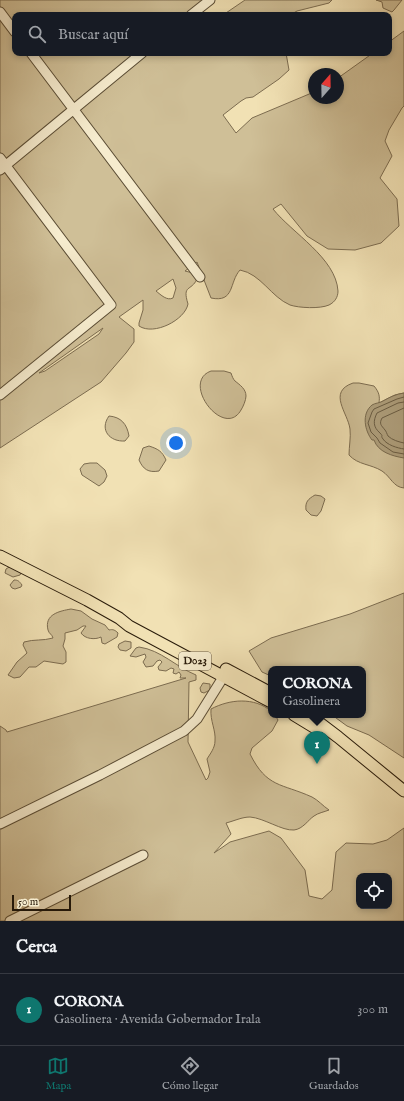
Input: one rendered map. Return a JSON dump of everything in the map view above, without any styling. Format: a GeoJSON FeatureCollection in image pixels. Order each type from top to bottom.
{"type":"FeatureCollection","features":[{"type":"Feature","properties":{"kind":"main road","name":"D023"},"geometry":{"type":"LineString","coordinates":[[0,556],[120,618],[129,626],[225,673],[268,692]]}},
{"type":"Feature","properties":{"kind":"main road","name":"D023"},"geometry":{"type":"LineString","coordinates":[[225,673],[268,700]]}},
{"type":"Feature","properties":{"kind":"main road"},"geometry":{"type":"LineString","coordinates":[[299,718],[362,757]]}},
{"type":"Feature","properties":{"kind":"main road"},"geometry":{"type":"LineString","coordinates":[[313,718],[404,791]]}},
{"type":"Feature","properties":{"kind":"street"},"geometry":{"type":"LineString","coordinates":[[195,12],[210,0]]}},
{"type":"Feature","properties":{"kind":"street"},"geometry":{"type":"LineString","coordinates":[[0,12],[12,28]]}},
{"type":"Feature","properties":{"kind":"street"},"geometry":{"type":"LineString","coordinates":[[33,56],[200,277]]}},
{"type":"Feature","properties":{"kind":"street"},"geometry":{"type":"LineString","coordinates":[[0,395],[111,305],[2,164],[74,110],[138,56]]}},
{"type":"Feature","properties":{"kind":"street"},"geometry":{"type":"LineString","coordinates":[[0,824],[100,775],[184,731],[197,719],[225,673]]}},
{"type":"Feature","properties":{"kind":"street"},"geometry":{"type":"LineString","coordinates":[[10,921],[143,855]]}},
{"type":"Feature","properties":{"kind":"shaded area"},"geometry":{"type":"Polygon","coordinates":[[[0,0],[212,0],[196,12],[12,12],[12,56],[287,56],[289,70],[279,79],[253,97],[246,98],[241,101],[223,115],[236,133],[252,118],[308,95],[308,104],[344,104],[344,74],[369,56],[392,56],[392,40],[404,31],[404,106],[389,130],[385,141],[392,156],[380,178],[397,199],[399,226],[381,243],[355,250],[328,249],[307,236],[281,204],[273,209],[322,257],[330,268],[338,291],[337,297],[331,304],[315,308],[290,305],[277,297],[254,276],[240,270],[228,295],[219,299],[211,298],[197,262],[185,271],[193,273],[197,279],[186,293],[188,304],[186,310],[175,321],[160,328],[153,329],[145,329],[139,326],[143,310],[143,300],[119,317],[134,329],[134,342],[101,382],[0,448],[0,0]],[[173,279],[156,291],[166,298],[173,298],[176,288],[173,279]],[[103,328],[39,373],[45,371],[99,334],[103,328]]]}},
{"type":"Feature","properties":{"kind":"shaded area"},"geometry":{"type":"Polygon","coordinates":[[[245,0],[332,0],[329,3],[295,12],[227,12],[245,0]]]}},
{"type":"Feature","properties":{"kind":"shaded area"},"geometry":{"type":"Polygon","coordinates":[[[376,0],[402,0],[392,12],[383,8],[382,2],[376,0]]]}},
{"type":"Feature","properties":{"kind":"shaded area"},"geometry":{"type":"Polygon","coordinates":[[[211,371],[224,371],[231,373],[234,380],[245,391],[246,398],[241,410],[234,417],[225,418],[216,414],[208,406],[202,396],[200,386],[203,377],[211,371]]]}},
{"type":"Feature","properties":{"kind":"shaded area"},"geometry":{"type":"Polygon","coordinates":[[[353,383],[374,386],[379,394],[379,403],[395,395],[404,393],[404,488],[397,486],[382,471],[360,463],[349,455],[350,429],[340,397],[341,392],[345,387],[353,383]]]}},
{"type":"Feature","properties":{"kind":"shaded area"},"geometry":{"type":"Polygon","coordinates":[[[109,416],[117,418],[123,422],[127,428],[129,436],[125,441],[115,439],[108,434],[105,426],[109,416]]]}},
{"type":"Feature","properties":{"kind":"shaded area"},"geometry":{"type":"Polygon","coordinates":[[[149,446],[155,448],[163,454],[166,460],[159,471],[146,470],[139,460],[143,448],[149,446]]]}},
{"type":"Feature","properties":{"kind":"shaded area"},"geometry":{"type":"Polygon","coordinates":[[[97,463],[105,470],[107,476],[104,482],[99,486],[82,475],[80,469],[84,464],[97,463]]]}},
{"type":"Feature","properties":{"kind":"shaded area"},"geometry":{"type":"Polygon","coordinates":[[[315,495],[321,496],[325,499],[321,511],[317,516],[311,515],[306,510],[308,501],[315,495]]]}},
{"type":"Feature","properties":{"kind":"shaded area"},"geometry":{"type":"Polygon","coordinates":[[[14,564],[22,571],[20,575],[13,577],[5,573],[6,569],[14,564]]]}},
{"type":"Feature","properties":{"kind":"shaded area"},"geometry":{"type":"Polygon","coordinates":[[[14,580],[22,585],[21,587],[15,589],[12,588],[10,585],[14,580]]]}},
{"type":"Feature","properties":{"kind":"shaded area"},"geometry":{"type":"Polygon","coordinates":[[[404,593],[404,758],[369,735],[347,726],[336,718],[366,718],[366,666],[268,666],[268,675],[262,672],[249,651],[271,638],[350,614],[404,593]]]}},
{"type":"Feature","properties":{"kind":"shaded area"},"geometry":{"type":"Polygon","coordinates":[[[71,609],[81,611],[92,619],[105,625],[109,630],[115,630],[118,633],[117,637],[105,644],[102,643],[101,637],[85,637],[81,633],[86,626],[83,626],[77,630],[65,633],[63,646],[66,652],[66,662],[63,664],[44,661],[36,667],[29,667],[20,677],[14,678],[8,675],[17,662],[27,653],[23,645],[24,642],[53,638],[48,630],[48,620],[58,612],[71,609]]]}},
{"type":"Feature","properties":{"kind":"shaded area"},"geometry":{"type":"Polygon","coordinates":[[[125,641],[131,642],[131,648],[126,651],[120,650],[118,647],[119,644],[125,641]]]}},
{"type":"Feature","properties":{"kind":"shaded area"},"geometry":{"type":"Polygon","coordinates":[[[139,647],[147,649],[161,655],[196,675],[196,680],[189,682],[188,742],[206,780],[210,772],[207,759],[215,744],[215,733],[211,718],[211,709],[226,703],[242,701],[257,703],[268,709],[268,718],[277,718],[278,720],[272,731],[252,748],[250,754],[256,765],[269,779],[312,797],[329,810],[319,813],[303,826],[294,830],[284,829],[250,817],[241,818],[226,823],[231,834],[214,853],[230,842],[269,831],[281,838],[305,870],[309,896],[322,899],[332,890],[336,852],[346,843],[373,844],[387,840],[404,828],[404,921],[0,921],[0,726],[7,732],[186,678],[180,678],[181,675],[179,672],[176,674],[173,673],[174,669],[171,668],[166,671],[159,670],[158,667],[162,662],[160,660],[153,666],[146,667],[143,662],[146,657],[145,654],[136,657],[130,656],[136,648],[139,647]]]}},
{"type":"Feature","properties":{"kind":"shaded area"},"geometry":{"type":"Polygon","coordinates":[[[203,683],[210,684],[210,690],[204,693],[201,692],[200,688],[203,683]]]}},
{"type":"Feature","properties":{"kind":"water"},"geometry":{"type":"Polygon","coordinates":[[[404,393],[404,458],[390,455],[379,448],[374,440],[372,440],[368,432],[365,418],[366,413],[372,405],[404,393]]]}},
{"type":"Feature","properties":{"kind":"place","name":"CORONA"},"geometry":{"type":"Point","coordinates":[317,764]}}]}
